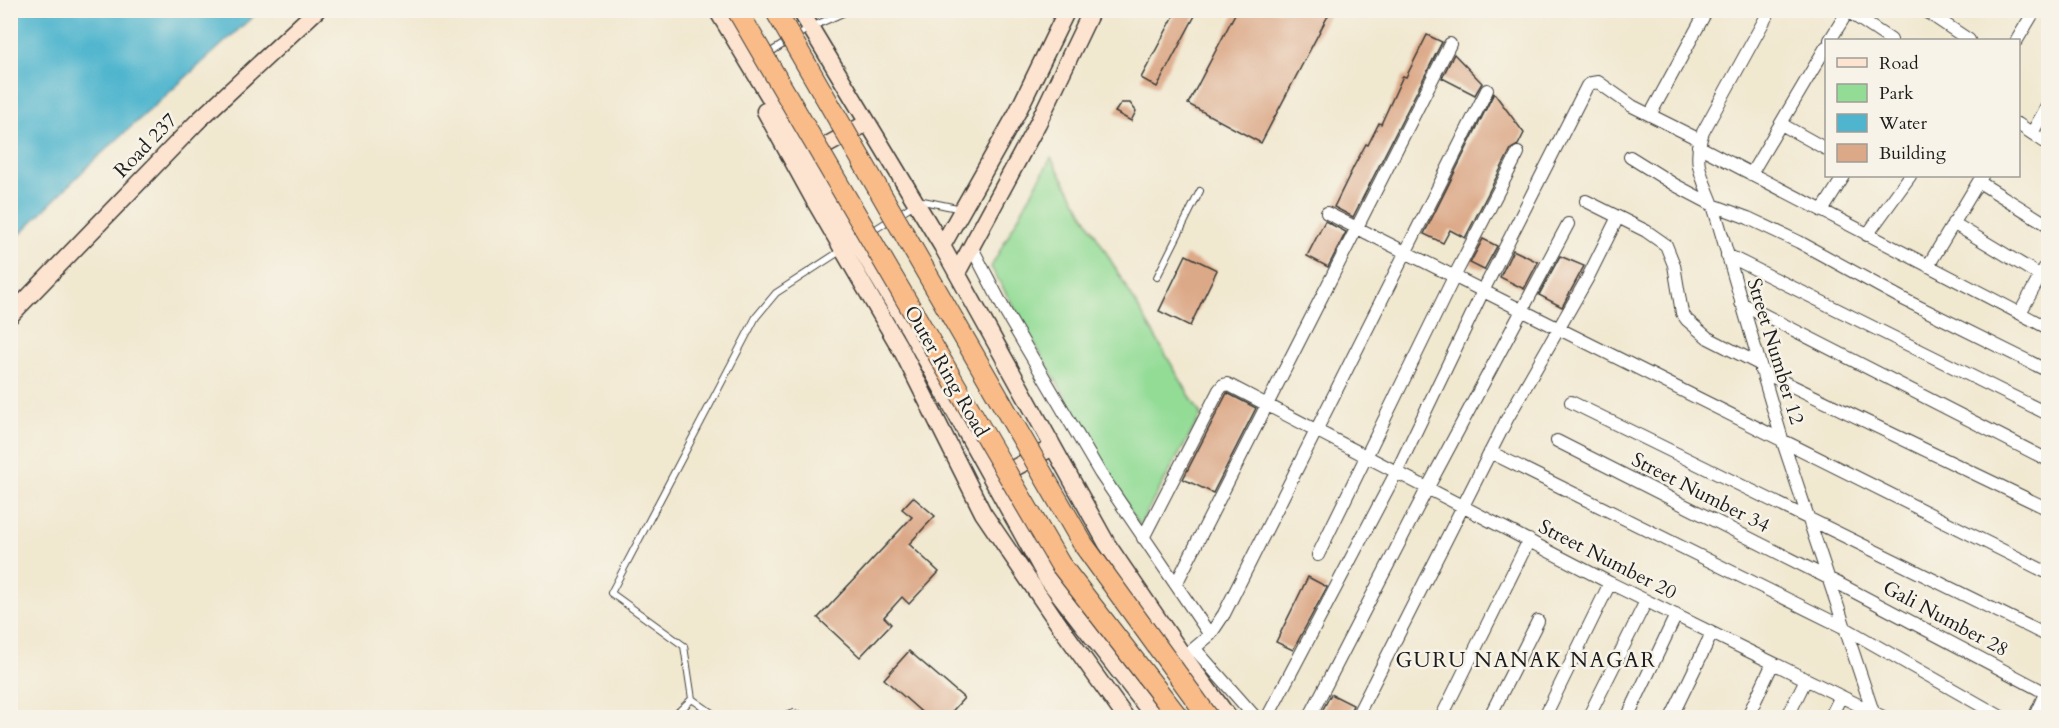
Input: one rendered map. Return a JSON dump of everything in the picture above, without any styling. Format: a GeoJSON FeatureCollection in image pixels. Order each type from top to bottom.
{"type":"FeatureCollection","features":[{"type":"Feature","properties":{"kind":"main road","name":"Outer Ring Road"},"geometry":{"type":"LineString","coordinates":[[775,10],[1083,544],[1209,717]]}},
{"type":"Feature","properties":{"kind":"main road","name":"Outer Ring Road"},"geometry":{"type":"LineString","coordinates":[[724,12],[1060,564],[1179,717]]}},
{"type":"Feature","properties":{"kind":"street","name":"Road 237"},"geometry":{"type":"LineString","coordinates":[[10,316],[197,122],[317,10]]}},
{"type":"Feature","properties":{"kind":"street"},"geometry":{"type":"LineString","coordinates":[[800,10],[942,246],[1107,544],[1190,653],[1229,717]]}},
{"type":"Feature","properties":{"kind":"street"},"geometry":{"type":"LineString","coordinates":[[942,246],[1017,113],[1067,10]]}},
{"type":"Feature","properties":{"kind":"street"},"geometry":{"type":"LineString","coordinates":[[957,273],[1038,123],[1092,10]]}},
{"type":"Feature","properties":{"kind":"street"},"geometry":{"type":"LineString","coordinates":[[1650,114],[1707,10]]}},
{"type":"Feature","properties":{"kind":"street"},"geometry":{"type":"LineString","coordinates":[[1699,143],[1770,10]]}},
{"type":"Feature","properties":{"kind":"street"},"geometry":{"type":"LineString","coordinates":[[1924,10],[1968,39]]}},
{"type":"Feature","properties":{"kind":"street"},"geometry":{"type":"LineString","coordinates":[[1831,39],[1847,11],[1889,39]]}},
{"type":"Feature","properties":{"kind":"street"},"geometry":{"type":"LineString","coordinates":[[2018,39],[2033,11]]}},
{"type":"Feature","properties":{"kind":"street"},"geometry":{"type":"LineString","coordinates":[[724,12],[723,33],[850,245],[983,513],[1055,619],[1126,717]]}},
{"type":"Feature","properties":{"kind":"street","name":"Outer Ring Road"},"geometry":{"type":"LineString","coordinates":[[724,12],[750,64],[805,157],[850,245],[908,327],[1046,577],[1155,717]]}},
{"type":"Feature","properties":{"kind":"street"},"geometry":{"type":"LineString","coordinates":[[1176,584],[1450,44]]}},
{"type":"Feature","properties":{"kind":"street"},"geometry":{"type":"LineString","coordinates":[[1751,174],[1825,50]]}},
{"type":"Feature","properties":{"kind":"street"},"geometry":{"type":"LineString","coordinates":[[1267,717],[1397,471],[1483,291],[1587,86],[1592,83],[1598,82],[1632,106],[1650,114],[1751,174],[2049,328]]}},
{"type":"Feature","properties":{"kind":"street"},"geometry":{"type":"LineString","coordinates":[[1190,653],[1210,635],[1224,614],[1488,90]]}},
{"type":"Feature","properties":{"kind":"street"},"geometry":{"type":"LineString","coordinates":[[2031,133],[2049,105]]}},
{"type":"Feature","properties":{"kind":"street"},"geometry":{"type":"LineString","coordinates":[[1017,113],[1038,123]]}},
{"type":"Feature","properties":{"kind":"street"},"geometry":{"type":"LineString","coordinates":[[805,157],[867,123]]}},
{"type":"Feature","properties":{"kind":"street"},"geometry":{"type":"LineString","coordinates":[[1781,124],[1825,148]]}},
{"type":"Feature","properties":{"kind":"street"},"geometry":{"type":"LineString","coordinates":[[2020,125],[2049,144]]}},
{"type":"Feature","properties":{"kind":"street","name":"Street Number 12"},"geometry":{"type":"LineString","coordinates":[[1699,143],[1697,159],[1701,176],[1713,205],[1760,368],[1871,715]]}},
{"type":"Feature","properties":{"kind":"street"},"geometry":{"type":"LineString","coordinates":[[1318,555],[1454,277],[1518,153]]}},
{"type":"Feature","properties":{"kind":"street"},"geometry":{"type":"LineString","coordinates":[[1630,157],[1713,205],[1748,218],[1799,242],[1903,299],[2049,372]]}},
{"type":"Feature","properties":{"kind":"street"},"geometry":{"type":"LineString","coordinates":[[1822,211],[1843,177]]}},
{"type":"Feature","properties":{"kind":"street"},"geometry":{"type":"LineString","coordinates":[[1867,235],[1909,177]]}},
{"type":"Feature","properties":{"kind":"street"},"geometry":{"type":"LineString","coordinates":[[1928,266],[1981,178],[2049,225]]}},
{"type":"Feature","properties":{"kind":"street"},"geometry":{"type":"LineString","coordinates":[[1586,201],[1657,237],[1666,245],[1674,265],[1682,313],[1694,328],[1708,338],[1760,368],[2049,509]]}},
{"type":"Feature","properties":{"kind":"street"},"geometry":{"type":"LineString","coordinates":[[1327,213],[2049,573]]}},
{"type":"Feature","properties":{"kind":"street"},"geometry":{"type":"LineString","coordinates":[[1356,717],[1507,419],[1559,329],[1618,217]]}},
{"type":"Feature","properties":{"kind":"street"},"geometry":{"type":"LineString","coordinates":[[1953,223],[2041,276]]}},
{"type":"Feature","properties":{"kind":"street"},"geometry":{"type":"LineString","coordinates":[[1309,717],[1568,224]]}},
{"type":"Feature","properties":{"kind":"street"},"geometry":{"type":"LineString","coordinates":[[971,246],[1006,313],[1100,473],[1210,635]]}},
{"type":"Feature","properties":{"kind":"street"},"geometry":{"type":"LineString","coordinates":[[1727,255],[2049,414]]}},
{"type":"Feature","properties":{"kind":"street"},"geometry":{"type":"LineString","coordinates":[[2020,313],[2049,262]]}},
{"type":"Feature","properties":{"kind":"street"},"geometry":{"type":"LineString","coordinates":[[1741,303],[2049,460]]}},
{"type":"Feature","properties":{"kind":"street","name":"Street Number 20"},"geometry":{"type":"LineString","coordinates":[[1143,538],[1223,385],[1227,384],[1646,601],[1841,696],[1871,715],[1885,717]]}},
{"type":"Feature","properties":{"kind":"street"},"geometry":{"type":"LineString","coordinates":[[1571,402],[2049,636]]}},
{"type":"Feature","properties":{"kind":"street","name":"Street Number 34"},"geometry":{"type":"LineString","coordinates":[[1557,441],[1828,578]]}},
{"type":"Feature","properties":{"kind":"street"},"geometry":{"type":"LineString","coordinates":[[993,480],[1053,447]]}},
{"type":"Feature","properties":{"kind":"street"},"geometry":{"type":"LineString","coordinates":[[1490,452],[1845,628],[2003,717]]}},
{"type":"Feature","properties":{"kind":"street"},"geometry":{"type":"LineString","coordinates":[[1441,717],[1529,540]]}},
{"type":"Feature","properties":{"kind":"street","name":"Gali Number 28"},"geometry":{"type":"LineString","coordinates":[[1828,578],[2048,691]]}},
{"type":"Feature","properties":{"kind":"street"},"geometry":{"type":"LineString","coordinates":[[1544,717],[1611,583]]}},
{"type":"Feature","properties":{"kind":"street"},"geometry":{"type":"LineString","coordinates":[[1588,717],[1646,601]]}},
{"type":"Feature","properties":{"kind":"street"},"geometry":{"type":"LineString","coordinates":[[1627,717],[1676,615]]}},
{"type":"Feature","properties":{"kind":"street"},"geometry":{"type":"LineString","coordinates":[[1490,717],[1538,621]]}},
{"type":"Feature","properties":{"kind":"street"},"geometry":{"type":"LineString","coordinates":[[1671,717],[1712,633]]}},
{"type":"Feature","properties":{"kind":"street"},"geometry":{"type":"LineString","coordinates":[[1190,653],[1256,717]]}},
{"type":"Feature","properties":{"kind":"street"},"geometry":{"type":"LineString","coordinates":[[1747,717],[1773,663]]}},
{"type":"Feature","properties":{"kind":"street"},"geometry":{"type":"LineString","coordinates":[[1787,717],[1806,679]]}},
{"type":"Feature","properties":{"kind":"street"},"geometry":{"type":"LineString","coordinates":[[2035,717],[2048,691]]}},
{"type":"Feature","properties":{"kind":"street"},"geometry":{"type":"LineString","coordinates":[[1830,717],[1841,696]]}},
{"type":"Feature","properties":{"kind":"lane"},"geometry":{"type":"LineString","coordinates":[[750,64],[834,13],[849,10]]}},
{"type":"Feature","properties":{"kind":"lane"},"geometry":{"type":"LineString","coordinates":[[1157,277],[1200,191]]}},
{"type":"Feature","properties":{"kind":"lane"},"geometry":{"type":"LineString","coordinates":[[719,717],[692,699],[684,646],[611,593],[756,317],[776,292],[916,203],[923,201],[963,209]]}},
{"type":"Feature","properties":{"kind":"lane"},"geometry":{"type":"LineString","coordinates":[[672,717],[692,699]]}},
{"type":"Feature","properties":{"kind":"lane"},"geometry":{"type":"LineString","coordinates":[[778,717],[794,713],[810,717]]}},
{"type":"Feature","properties":{"kind":"green space"},"geometry":{"type":"Polygon","coordinates":[[[1051,158],[1201,415],[1139,526],[991,267],[1051,158]]]}},
{"type":"Feature","properties":{"kind":"water"},"geometry":{"type":"Polygon","coordinates":[[[11,10],[259,11],[90,164],[11,243],[11,10]]]}},
{"type":"Feature","properties":{"kind":"building"},"geometry":{"type":"Polygon","coordinates":[[[1177,10],[1198,10],[1157,87],[1141,78],[1177,10]]]}},
{"type":"Feature","properties":{"kind":"building"},"geometry":{"type":"Polygon","coordinates":[[[1237,10],[1331,10],[1261,143],[1188,104],[1237,10]]]}},
{"type":"Feature","properties":{"kind":"building"},"geometry":{"type":"Polygon","coordinates":[[[1427,35],[1442,42],[1353,217],[1334,207],[1354,166],[1379,123],[1381,124],[1403,76],[1406,77],[1427,35]]]}},
{"type":"Feature","properties":{"kind":"building"},"geometry":{"type":"Polygon","coordinates":[[[1454,54],[1482,83],[1475,95],[1442,78],[1454,54]]]}},
{"type":"Feature","properties":{"kind":"building"},"geometry":{"type":"Polygon","coordinates":[[[1494,93],[1524,133],[1518,145],[1511,149],[1465,238],[1450,230],[1443,243],[1424,234],[1494,93]]]}},
{"type":"Feature","properties":{"kind":"building"},"geometry":{"type":"Polygon","coordinates":[[[1121,103],[1130,103],[1136,111],[1131,121],[1115,112],[1121,103]]]}},
{"type":"Feature","properties":{"kind":"building"},"geometry":{"type":"Polygon","coordinates":[[[1325,221],[1346,232],[1328,267],[1307,256],[1325,221]]]}},
{"type":"Feature","properties":{"kind":"building"},"geometry":{"type":"Polygon","coordinates":[[[1483,239],[1497,246],[1484,270],[1470,263],[1483,239]]]}},
{"type":"Feature","properties":{"kind":"building"},"geometry":{"type":"Polygon","coordinates":[[[1513,250],[1538,262],[1524,289],[1500,277],[1513,250]]]}},
{"type":"Feature","properties":{"kind":"building"},"geometry":{"type":"Polygon","coordinates":[[[1186,255],[1217,270],[1190,326],[1159,311],[1186,255]]]}},
{"type":"Feature","properties":{"kind":"building"},"geometry":{"type":"Polygon","coordinates":[[[1560,256],[1584,266],[1562,307],[1539,295],[1560,256]]]}},
{"type":"Feature","properties":{"kind":"building"},"geometry":{"type":"Polygon","coordinates":[[[1227,393],[1256,408],[1213,493],[1183,479],[1227,393]]]}},
{"type":"Feature","properties":{"kind":"building"},"geometry":{"type":"Polygon","coordinates":[[[913,497],[935,516],[909,544],[939,572],[909,604],[902,597],[884,617],[891,624],[860,657],[818,618],[912,517],[902,509],[913,497]]]}},
{"type":"Feature","properties":{"kind":"building"},"geometry":{"type":"Polygon","coordinates":[[[1308,577],[1327,587],[1293,650],[1276,642],[1308,577]]]}},
{"type":"Feature","properties":{"kind":"building"},"geometry":{"type":"Polygon","coordinates":[[[909,651],[964,698],[947,717],[927,717],[884,679],[909,651]]]}},
{"type":"Feature","properties":{"kind":"building"},"geometry":{"type":"Polygon","coordinates":[[[1331,694],[1353,705],[1348,717],[1319,717],[1331,694]]]}},
{"type":"Feature","properties":{"kind":"district","name":"GURU NANAK NAGAR"},"geometry":{"type":"Point","coordinates":[1526,660]}}]}
